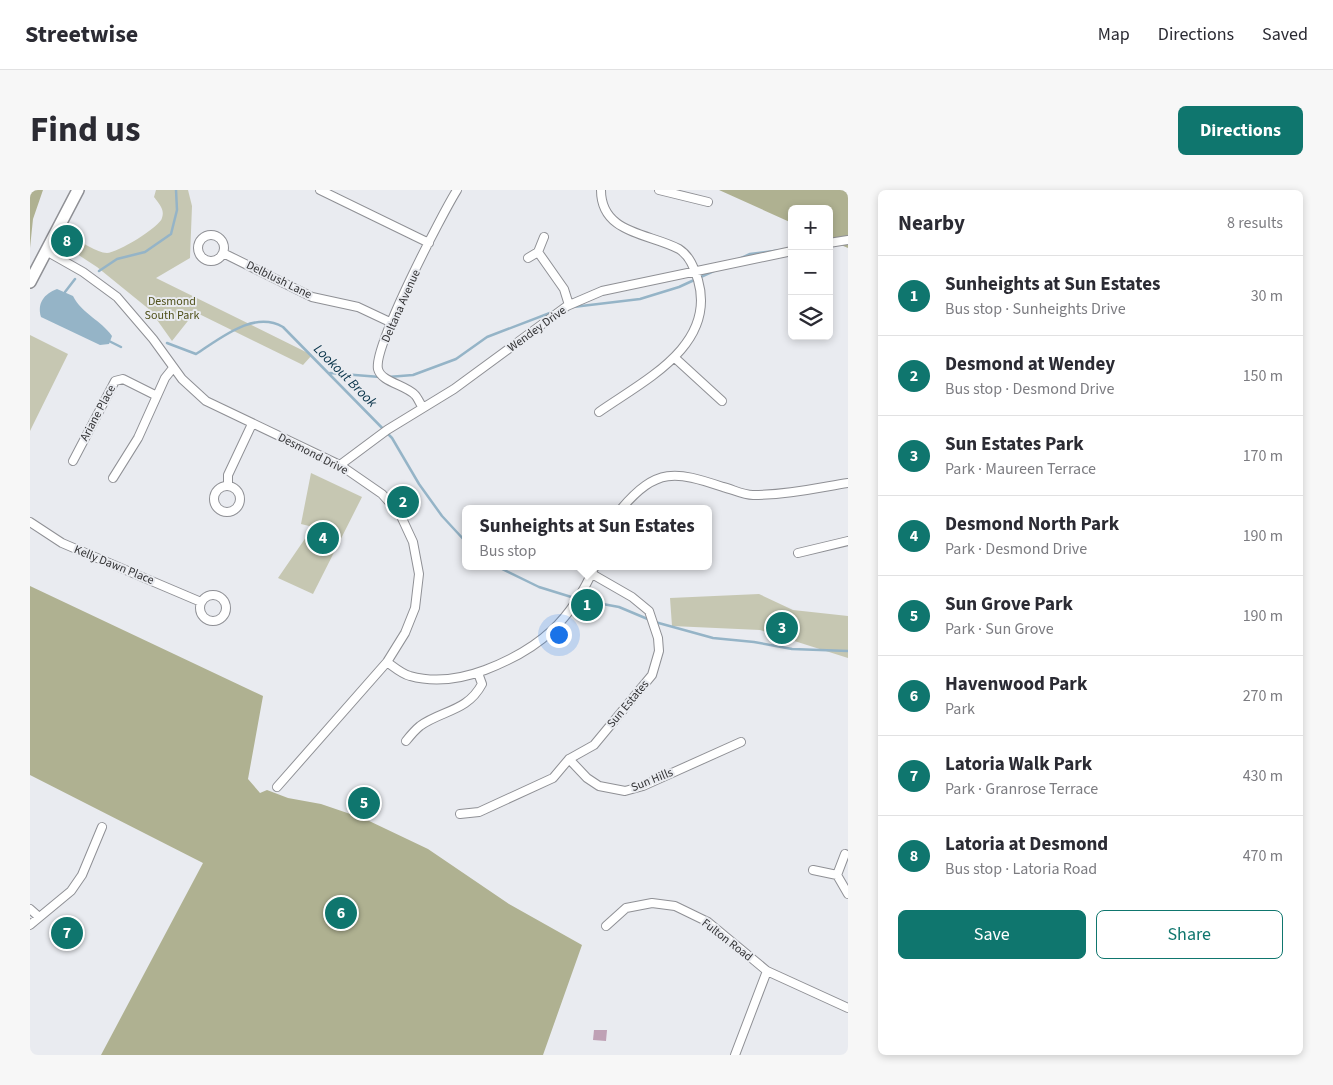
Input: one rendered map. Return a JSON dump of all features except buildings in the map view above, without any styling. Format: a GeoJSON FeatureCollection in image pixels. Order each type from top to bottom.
{"type":"FeatureCollection","features":[{"type":"Feature","properties":{"kind":"main road"},"geometry":{"type":"LineString","coordinates":[[30,282],[78,190]]}},
{"type":"Feature","properties":{"kind":"street"},"geometry":{"type":"LineString","coordinates":[[320,190],[429,243]]}},
{"type":"Feature","properties":{"kind":"street","name":"Deltana Avenue"},"geometry":{"type":"LineString","coordinates":[[423,408],[415,395],[381,374],[378,368],[378,358],[392,322],[456,190]]}},
{"type":"Feature","properties":{"kind":"street"},"geometry":{"type":"LineString","coordinates":[[599,412],[675,358],[695,332],[701,310],[700,289],[689,257],[678,249],[636,234],[611,219],[601,202],[601,190]]}},
{"type":"Feature","properties":{"kind":"street"},"geometry":{"type":"LineString","coordinates":[[659,190],[708,202]]}},
{"type":"Feature","properties":{"kind":"street"},"geometry":{"type":"LineString","coordinates":[[528,258],[538,252],[544,237]]}},
{"type":"Feature","properties":{"kind":"street"},"geometry":{"type":"LineString","coordinates":[[833,243],[848,240]]}},
{"type":"Feature","properties":{"kind":"street","name":"Desmond Drive"},"geometry":{"type":"LineString","coordinates":[[46,251],[83,272],[117,298],[153,339],[173,368],[206,401],[340,465],[382,494],[400,514],[413,542],[419,574],[415,608],[405,633],[387,662],[277,787]]}},
{"type":"Feature","properties":{"kind":"street"},"geometry":{"type":"LineString","coordinates":[[538,252],[564,289],[570,305]]}},
{"type":"Feature","properties":{"kind":"street","name":"Wendey Drive"},"geometry":{"type":"LineString","coordinates":[[340,465],[371,441],[454,389],[570,305],[602,291],[788,252]]}},
{"type":"Feature","properties":{"kind":"street","name":"Delblush Lane"},"geometry":{"type":"LineString","coordinates":[[223,253],[312,297],[358,307],[392,322]]}},
{"type":"Feature","properties":{"kind":"street"},"geometry":{"type":"LineString","coordinates":[[675,358],[722,401]]}},
{"type":"Feature","properties":{"kind":"street"},"geometry":{"type":"LineString","coordinates":[[113,478],[138,438],[165,378],[173,368]]}},
{"type":"Feature","properties":{"kind":"street","name":"Ariane Place"},"geometry":{"type":"LineString","coordinates":[[73,460],[115,381],[123,379],[156,396]]}},
{"type":"Feature","properties":{"kind":"street"},"geometry":{"type":"LineString","coordinates":[[228,486],[228,475],[252,424]]}},
{"type":"Feature","properties":{"kind":"street"},"geometry":{"type":"LineString","coordinates":[[624,505],[638,489],[661,477],[686,475],[750,495],[784,493],[848,483]]}},
{"type":"Feature","properties":{"kind":"street","name":"Kelly Dawn Place"},"geometry":{"type":"LineString","coordinates":[[30,522],[62,543],[201,602]]}},
{"type":"Feature","properties":{"kind":"street"},"geometry":{"type":"LineString","coordinates":[[798,553],[848,541]]}},
{"type":"Feature","properties":{"kind":"street"},"geometry":{"type":"LineString","coordinates":[[387,662],[409,676],[434,679],[460,678],[515,659],[545,638],[565,617],[594,570]]}},
{"type":"Feature","properties":{"kind":"street","name":"Sun Estates"},"geometry":{"type":"LineString","coordinates":[[569,759],[594,745],[639,693],[652,675],[659,651],[657,633],[649,611],[632,597],[592,574]]}},
{"type":"Feature","properties":{"kind":"street"},"geometry":{"type":"LineString","coordinates":[[406,741],[421,726],[454,711],[476,696],[482,684],[478,672]]}},
{"type":"Feature","properties":{"kind":"street","name":"Sun Hills"},"geometry":{"type":"LineString","coordinates":[[569,759],[599,786],[625,791],[643,786],[741,742]]}},
{"type":"Feature","properties":{"kind":"street"},"geometry":{"type":"LineString","coordinates":[[460,814],[479,812],[553,778],[569,759]]}},
{"type":"Feature","properties":{"kind":"street"},"geometry":{"type":"LineString","coordinates":[[30,924],[71,890],[82,875],[102,827]]}},
{"type":"Feature","properties":{"kind":"street"},"geometry":{"type":"LineString","coordinates":[[837,875],[845,854]]}},
{"type":"Feature","properties":{"kind":"street"},"geometry":{"type":"LineString","coordinates":[[813,870],[837,875],[848,894]]}},
{"type":"Feature","properties":{"kind":"street","name":"Fulton Road"},"geometry":{"type":"LineString","coordinates":[[606,926],[626,908],[652,903],[675,906],[708,922],[767,971],[848,1008]]}},
{"type":"Feature","properties":{"kind":"street"},"geometry":{"type":"LineString","coordinates":[[30,909],[39,917]]}},
{"type":"Feature","properties":{"kind":"street"},"geometry":{"type":"LineString","coordinates":[[735,1055],[767,971]]}},
{"type":"Feature","properties":{"kind":"green space"},"geometry":{"type":"Polygon","coordinates":[[[30,190],[43,190],[33,219],[30,248],[30,190]]]}},
{"type":"Feature","properties":{"kind":"green space","name":"Desmond South Park"},"geometry":{"type":"Polygon","coordinates":[[[156,190],[188,190],[192,206],[190,258],[156,278],[312,355],[303,365],[195,312],[172,341],[150,310],[97,267],[77,254],[71,237],[94,249],[107,253],[128,244],[154,227],[163,215],[161,207],[154,197],[156,190]]]}},
{"type":"Feature","properties":{"kind":"green space"},"geometry":{"type":"Polygon","coordinates":[[[719,190],[848,190],[848,248],[833,242],[833,205],[788,205],[788,221],[719,190]]]}},
{"type":"Feature","properties":{"kind":"green space"},"geometry":{"type":"Polygon","coordinates":[[[30,335],[68,354],[30,431],[30,335]]]}},
{"type":"Feature","properties":{"kind":"green space"},"geometry":{"type":"Polygon","coordinates":[[[311,473],[362,497],[313,594],[278,578],[313,527],[301,524],[311,473]]]}},
{"type":"Feature","properties":{"kind":"green space"},"geometry":{"type":"Polygon","coordinates":[[[30,586],[263,696],[248,779],[260,793],[267,790],[288,798],[321,804],[365,819],[428,849],[509,904],[582,945],[543,1055],[101,1055],[203,863],[30,775],[30,586]]]}},
{"type":"Feature","properties":{"kind":"green space"},"geometry":{"type":"Polygon","coordinates":[[[759,594],[793,610],[848,616],[848,658],[760,630],[672,626],[670,598],[759,594]]]}},
{"type":"Feature","properties":{"kind":"water"},"geometry":{"type":"Polygon","coordinates":[[[57,289],[73,296],[81,308],[108,330],[112,336],[109,344],[100,345],[41,317],[40,307],[45,296],[57,289]]]}},
{"type":"Feature","properties":{"kind":"waterway"},"geometry":{"type":"LineString","coordinates":[[99,271],[117,259],[145,252],[171,234],[177,210],[176,190]]}},
{"type":"Feature","properties":{"kind":"waterway"},"geometry":{"type":"LineString","coordinates":[[739,259],[750,254],[782,250]]}},
{"type":"Feature","properties":{"kind":"waterway"},"geometry":{"type":"LineString","coordinates":[[573,307],[640,299],[679,287],[716,270]]}},
{"type":"Feature","properties":{"kind":"waterway"},"geometry":{"type":"LineString","coordinates":[[65,292],[75,279]]}},
{"type":"Feature","properties":{"kind":"waterway"},"geometry":{"type":"LineString","coordinates":[[388,377],[413,375],[456,359],[487,337],[555,311]]}},
{"type":"Feature","properties":{"kind":"waterway","name":"Lookout Brook"},"geometry":{"type":"LineString","coordinates":[[167,343],[196,354],[227,334],[249,324],[261,322],[283,327],[392,438],[419,484],[442,516],[462,538]]}},
{"type":"Feature","properties":{"kind":"waterway","name":"Lookout Brook"},"geometry":{"type":"LineString","coordinates":[[109,341],[121,347]]}},
{"type":"Feature","properties":{"kind":"waterway"},"geometry":{"type":"LineString","coordinates":[[330,373],[380,377]]}},
{"type":"Feature","properties":{"kind":"waterway","name":"Lookout Brook"},"geometry":{"type":"LineString","coordinates":[[504,570],[539,587],[581,600],[619,607],[650,620]]}},
{"type":"Feature","properties":{"kind":"waterway","name":"Lookout Brook"},"geometry":{"type":"LineString","coordinates":[[655,622],[713,638],[754,642],[792,649],[848,651]]}},
{"type":"Feature","properties":{"kind":"place","name":"Latoria at Desmond"},"geometry":{"type":"Point","coordinates":[67,241]}},
{"type":"Feature","properties":{"kind":"place","name":"Desmond at Wendey"},"geometry":{"type":"Point","coordinates":[403,502]}},
{"type":"Feature","properties":{"kind":"place","name":"Desmond North Park"},"geometry":{"type":"Point","coordinates":[323,538]}},
{"type":"Feature","properties":{"kind":"place","name":"Sunheights at Sun Estates"},"geometry":{"type":"Point","coordinates":[587,605]}},
{"type":"Feature","properties":{"kind":"place","name":"Sun Estates Park"},"geometry":{"type":"Point","coordinates":[782,628]}},
{"type":"Feature","properties":{"kind":"place","name":"Sun Grove Park"},"geometry":{"type":"Point","coordinates":[364,803]}},
{"type":"Feature","properties":{"kind":"place","name":"Havenwood Park"},"geometry":{"type":"Point","coordinates":[341,913]}},
{"type":"Feature","properties":{"kind":"place","name":"Latoria Walk Park"},"geometry":{"type":"Point","coordinates":[67,933]}}]}
